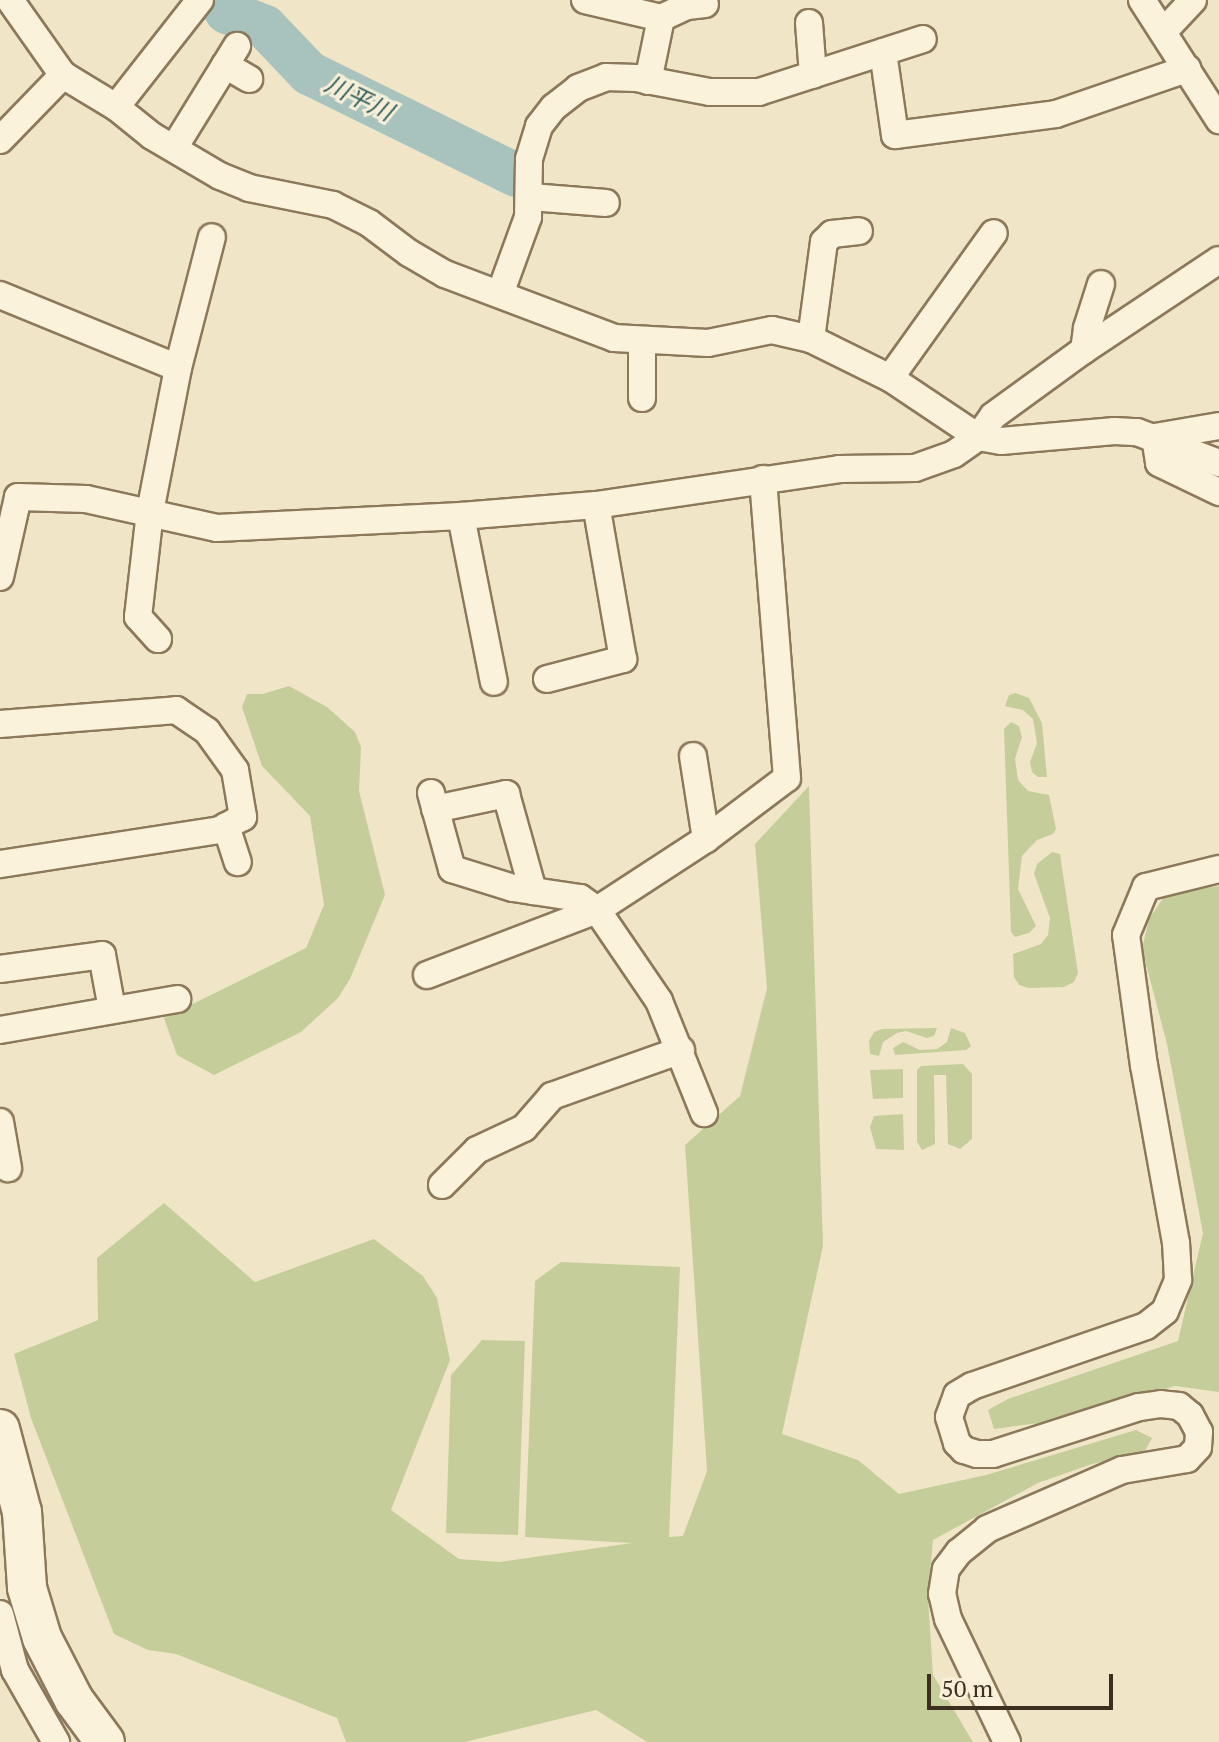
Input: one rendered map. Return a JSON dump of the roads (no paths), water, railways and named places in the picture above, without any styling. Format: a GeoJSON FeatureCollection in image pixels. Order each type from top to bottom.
{"type":"FeatureCollection","features":[{"type":"Feature","properties":{"kind":"main road"},"geometry":{"type":"LineString","coordinates":[[0,1429],[22,1512],[27,1588],[42,1638],[74,1700],[105,1742]]}},
{"type":"Feature","properties":{"kind":"street"},"geometry":{"type":"LineString","coordinates":[[10,0],[63,75],[116,107],[152,136],[220,176],[249,188],[333,205],[369,223],[409,253],[445,274],[614,338],[708,343],[772,330],[811,339],[890,378],[978,437],[1001,441],[1115,431],[1155,437],[1219,463]]}},
{"type":"Feature","properties":{"kind":"street"},"geometry":{"type":"LineString","coordinates":[[116,107],[200,0]]}},
{"type":"Feature","properties":{"kind":"street"},"geometry":{"type":"LineString","coordinates":[[585,0],[661,18],[687,6],[705,4]]}},
{"type":"Feature","properties":{"kind":"street"},"geometry":{"type":"LineString","coordinates":[[1142,0],[1165,30],[1219,120]]}},
{"type":"Feature","properties":{"kind":"street"},"geometry":{"type":"LineString","coordinates":[[1165,30],[1193,0]]}},
{"type":"Feature","properties":{"kind":"street"},"geometry":{"type":"LineString","coordinates":[[648,81],[661,18]]}},
{"type":"Feature","properties":{"kind":"street"},"geometry":{"type":"LineString","coordinates":[[809,23],[813,75]]}},
{"type":"Feature","properties":{"kind":"street"},"geometry":{"type":"LineString","coordinates":[[500,294],[528,217],[531,197],[529,159],[539,126],[554,107],[578,88],[606,77],[710,92],[759,92],[923,39]]}},
{"type":"Feature","properties":{"kind":"street"},"geometry":{"type":"LineString","coordinates":[[883,52],[895,135],[1056,114],[1187,69]]}},
{"type":"Feature","properties":{"kind":"street"},"geometry":{"type":"LineString","coordinates":[[174,148],[231,55],[249,79]]}},
{"type":"Feature","properties":{"kind":"street"},"geometry":{"type":"LineString","coordinates":[[0,140],[63,75]]}},
{"type":"Feature","properties":{"kind":"street"},"geometry":{"type":"LineString","coordinates":[[531,197],[606,203]]}},
{"type":"Feature","properties":{"kind":"street"},"geometry":{"type":"LineString","coordinates":[[811,339],[824,242],[832,234],[859,231]]}},
{"type":"Feature","properties":{"kind":"street"},"geometry":{"type":"LineString","coordinates":[[890,378],[994,233]]}},
{"type":"Feature","properties":{"kind":"street"},"geometry":{"type":"LineString","coordinates":[[158,639],[138,617],[150,512],[178,368],[212,237]]}},
{"type":"Feature","properties":{"kind":"street"},"geometry":{"type":"LineString","coordinates":[[0,577],[9,496],[86,499],[217,528],[461,516],[596,505],[839,469],[915,468],[954,454],[978,437],[993,416],[1084,350],[1219,260]]}},
{"type":"Feature","properties":{"kind":"street"},"geometry":{"type":"LineString","coordinates":[[1084,350],[1087,328],[1101,284]]}},
{"type":"Feature","properties":{"kind":"street"},"geometry":{"type":"LineString","coordinates":[[0,295],[178,368]]}},
{"type":"Feature","properties":{"kind":"street"},"geometry":{"type":"LineString","coordinates":[[642,341],[642,398]]}},
{"type":"Feature","properties":{"kind":"street"},"geometry":{"type":"LineString","coordinates":[[1155,437],[1219,426]]}},
{"type":"Feature","properties":{"kind":"street"},"geometry":{"type":"LineString","coordinates":[[1155,437],[1159,463],[1219,492]]}},
{"type":"Feature","properties":{"kind":"street"},"geometry":{"type":"LineString","coordinates":[[427,975],[597,910],[706,839],[787,778],[763,479]]}},
{"type":"Feature","properties":{"kind":"street"},"geometry":{"type":"LineString","coordinates":[[547,679],[623,659],[596,505]]}},
{"type":"Feature","properties":{"kind":"street"},"geometry":{"type":"LineString","coordinates":[[461,516],[494,682]]}},
{"type":"Feature","properties":{"kind":"street"},"geometry":{"type":"LineString","coordinates":[[0,724],[176,710],[207,731],[235,770],[243,817],[226,826],[0,864]]}},
{"type":"Feature","properties":{"kind":"street"},"geometry":{"type":"LineString","coordinates":[[693,756],[706,839]]}},
{"type":"Feature","properties":{"kind":"street"},"geometry":{"type":"LineString","coordinates":[[533,891],[506,794],[433,801],[452,869],[533,891],[580,898],[597,910],[659,1001],[704,1113]]}},
{"type":"Feature","properties":{"kind":"street"},"geometry":{"type":"LineString","coordinates":[[226,826],[238,862]]}},
{"type":"Feature","properties":{"kind":"street"},"geometry":{"type":"LineString","coordinates":[[1007,1742],[948,1619],[942,1594],[946,1569],[959,1552],[987,1529],[1122,1470],[1187,1459],[1198,1447],[1199,1432],[1190,1415],[1179,1406],[1161,1404],[1139,1407],[993,1454],[977,1454],[964,1450],[957,1443],[949,1417],[957,1395],[972,1386],[1146,1326],[1165,1311],[1178,1280],[1176,1243],[1144,1066],[1126,935],[1146,887],[1219,869]]}},
{"type":"Feature","properties":{"kind":"street"},"geometry":{"type":"LineString","coordinates":[[0,969],[102,955],[112,1009]]}},
{"type":"Feature","properties":{"kind":"street"},"geometry":{"type":"LineString","coordinates":[[0,1030],[177,999]]}},
{"type":"Feature","properties":{"kind":"street"},"geometry":{"type":"LineString","coordinates":[[442,1185],[477,1150],[524,1128],[552,1096],[681,1050]]}},
{"type":"Feature","properties":{"kind":"street"},"geometry":{"type":"LineString","coordinates":[[0,1122],[8,1168]]}},
{"type":"Feature","properties":{"kind":"street"},"geometry":{"type":"LineString","coordinates":[[0,1614],[15,1670],[56,1742]]}},
{"type":"Feature","properties":{"kind":"waterway","name":"川平川"},"geometry":{"type":"LineString","coordinates":[[219,0],[227,12],[265,27],[309,73],[516,175]]}}]}
